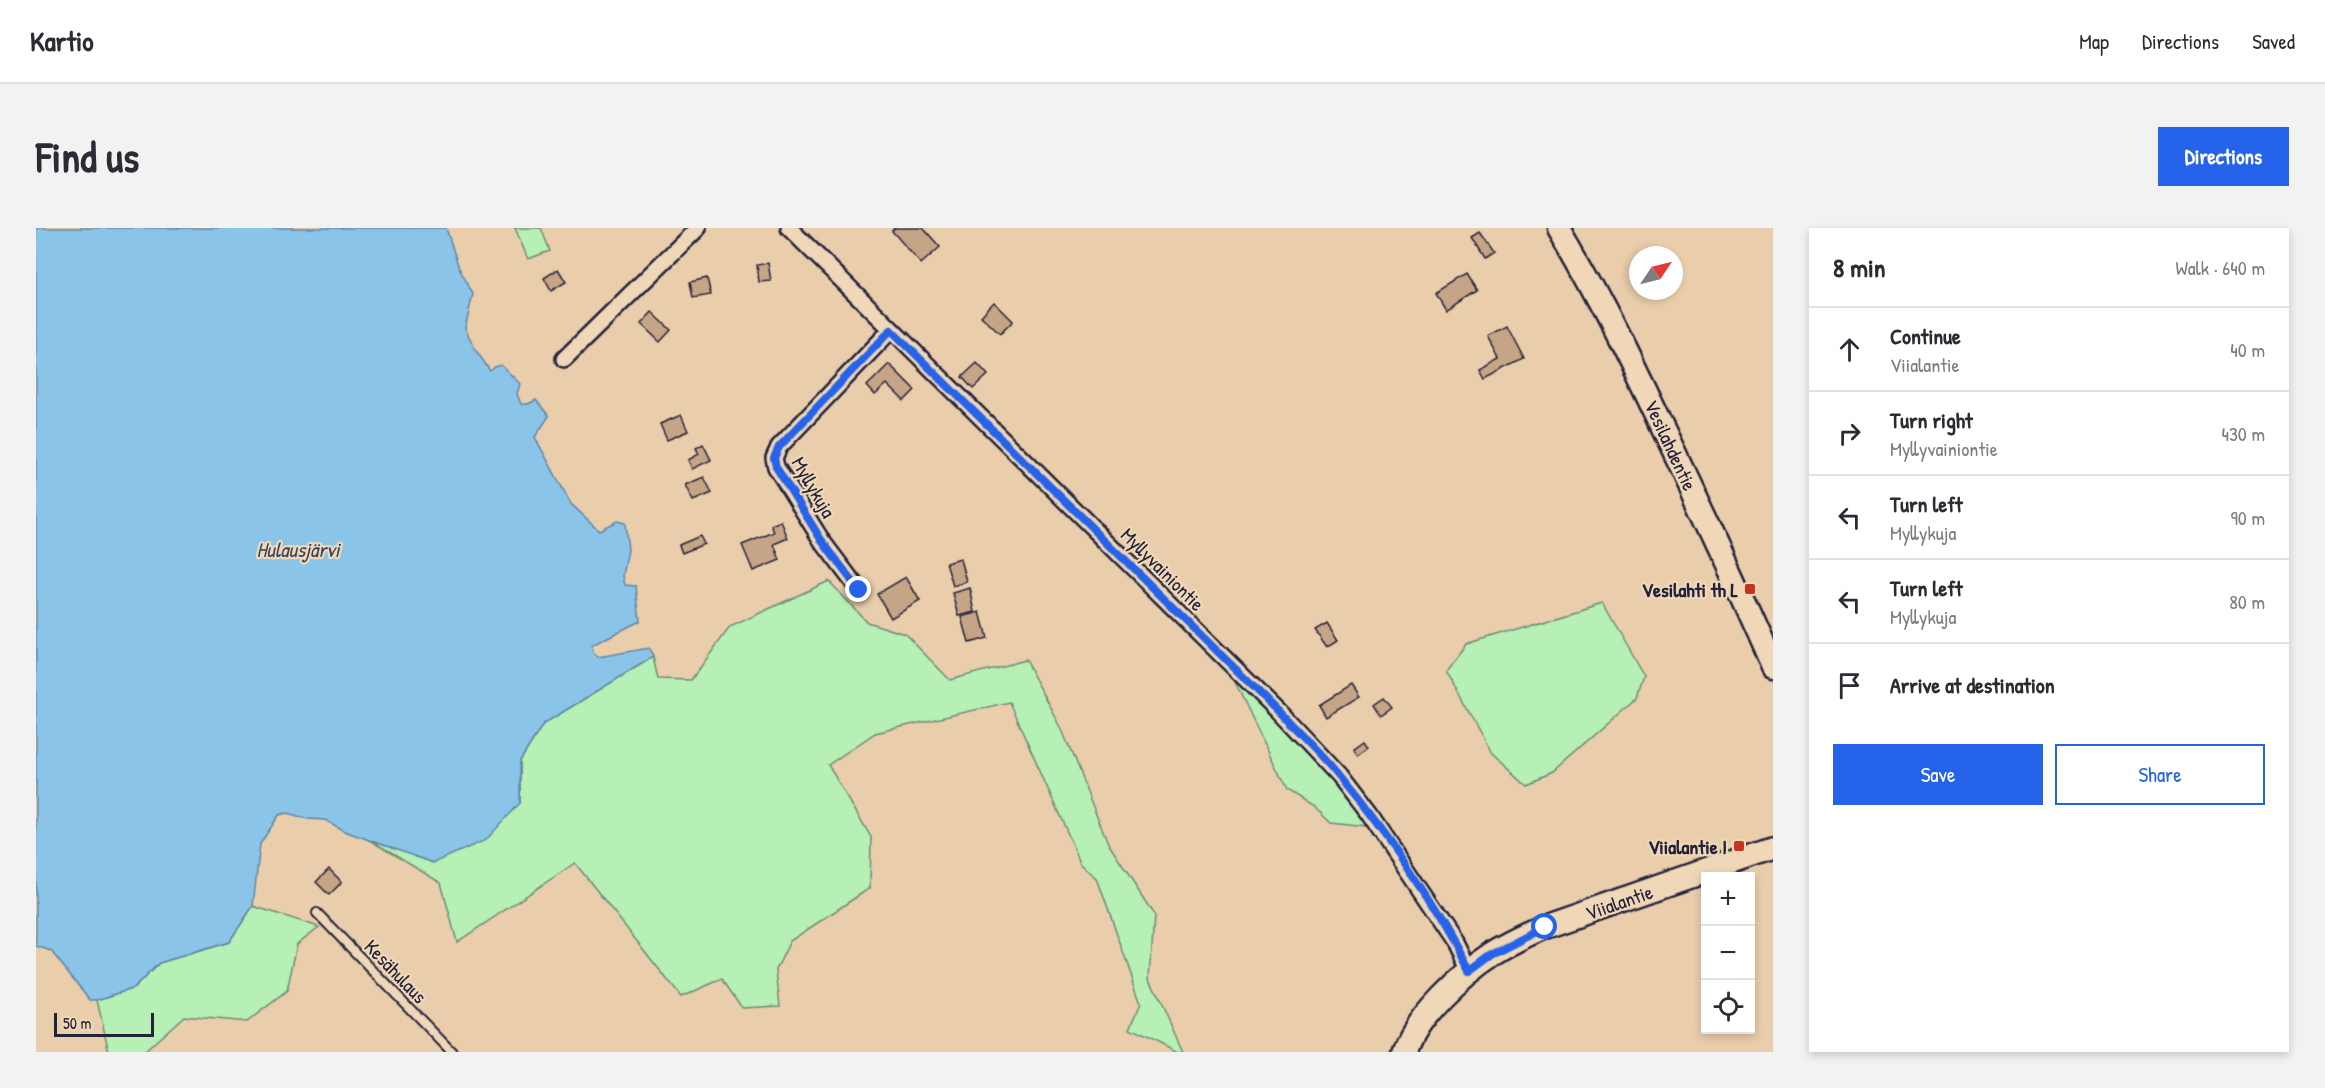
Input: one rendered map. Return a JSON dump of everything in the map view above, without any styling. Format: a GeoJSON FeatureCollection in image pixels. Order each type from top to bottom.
{"type":"FeatureCollection","features":[{"type":"Feature","properties":{"kind":"main road","name":"Vesilahdentie"},"geometry":{"type":"LineString","coordinates":[[1559,228],[1578,259],[1637,374],[1773,667]]}},
{"type":"Feature","properties":{"kind":"main road","name":"Viialantie"},"geometry":{"type":"LineString","coordinates":[[1404,1052],[1432,1006],[1469,971],[1492,954],[1545,927],[1773,848]]}},
{"type":"Feature","properties":{"kind":"street"},"geometry":{"type":"LineString","coordinates":[[564,358],[698,228]]}},
{"type":"Feature","properties":{"kind":"street","name":"Myllyvainiontie"},"geometry":{"type":"LineString","coordinates":[[789,228],[1278,711],[1339,776],[1399,858],[1455,943],[1469,971]]}},
{"type":"Feature","properties":{"kind":"street","name":"Myllykuja"},"geometry":{"type":"LineString","coordinates":[[859,590],[822,541],[776,467],[774,458],[779,447],[891,330]]}},
{"type":"Feature","properties":{"kind":"lane","name":"Kesähulaus"},"geometry":{"type":"LineString","coordinates":[[317,913],[452,1052]]}},
{"type":"Feature","properties":{"kind":"green space"},"geometry":{"type":"Polygon","coordinates":[[[515,228],[541,228],[550,251],[528,259],[515,228]]]}},
{"type":"Feature","properties":{"kind":"green space"},"geometry":{"type":"Polygon","coordinates":[[[829,581],[867,622],[905,634],[950,680],[1025,660],[1061,727],[1108,844],[1154,915],[1150,978],[1183,1052],[1178,1052],[1130,1028],[1141,1003],[1097,878],[1081,863],[1009,702],[875,733],[828,765],[871,837],[870,888],[790,941],[776,970],[780,1006],[742,1008],[722,979],[681,997],[575,863],[457,942],[441,883],[366,838],[433,863],[520,803],[520,761],[543,724],[653,657],[658,679],[691,680],[730,627],[829,581]]]}},
{"type":"Feature","properties":{"kind":"green space"},"geometry":{"type":"Polygon","coordinates":[[[1602,603],[1644,677],[1637,698],[1552,773],[1526,784],[1491,753],[1446,670],[1466,644],[1602,603]]]}},
{"type":"Feature","properties":{"kind":"green space"},"geometry":{"type":"Polygon","coordinates":[[[1234,680],[1305,749],[1367,827],[1331,823],[1314,807],[1287,790],[1234,680]]]}},
{"type":"Feature","properties":{"kind":"green space"},"geometry":{"type":"Polygon","coordinates":[[[253,906],[319,927],[297,944],[287,991],[247,1022],[184,1016],[144,1052],[109,1052],[97,1000],[134,988],[159,963],[229,942],[253,906]]]}},
{"type":"Feature","properties":{"kind":"water","name":"Hulausjärvi"},"geometry":{"type":"Polygon","coordinates":[[[36,228],[446,228],[459,268],[473,294],[465,328],[475,349],[490,371],[501,365],[520,384],[517,394],[521,404],[528,404],[536,400],[549,416],[535,437],[571,504],[599,530],[617,521],[625,523],[628,550],[623,576],[625,585],[636,586],[640,621],[592,645],[593,652],[598,657],[649,648],[653,657],[543,724],[520,761],[520,803],[486,840],[433,863],[347,832],[325,820],[308,819],[288,813],[279,815],[260,844],[253,906],[229,942],[159,963],[134,988],[97,1000],[90,1000],[51,951],[36,946],[36,228]]]}},
{"type":"Feature","properties":{"kind":"building"},"geometry":{"type":"Polygon","coordinates":[[[894,228],[923,228],[940,247],[921,264],[892,231],[894,228]]]}},
{"type":"Feature","properties":{"kind":"building"},"geometry":{"type":"Polygon","coordinates":[[[1480,233],[1494,253],[1485,259],[1472,238],[1480,233]]]}},
{"type":"Feature","properties":{"kind":"building"},"geometry":{"type":"Polygon","coordinates":[[[768,263],[771,281],[759,282],[757,265],[768,263]]]}},
{"type":"Feature","properties":{"kind":"building"},"geometry":{"type":"Polygon","coordinates":[[[558,269],[566,282],[551,291],[544,278],[558,269]]]}},
{"type":"Feature","properties":{"kind":"building"},"geometry":{"type":"Polygon","coordinates":[[[1467,274],[1477,290],[1446,310],[1436,293],[1467,274]]]}},
{"type":"Feature","properties":{"kind":"building"},"geometry":{"type":"Polygon","coordinates":[[[707,278],[711,295],[693,298],[690,282],[707,278]]]}},
{"type":"Feature","properties":{"kind":"building"},"geometry":{"type":"Polygon","coordinates":[[[994,302],[1013,321],[1000,334],[981,316],[994,302]]]}},
{"type":"Feature","properties":{"kind":"building"},"geometry":{"type":"Polygon","coordinates":[[[652,312],[671,330],[660,342],[641,324],[652,312]]]}},
{"type":"Feature","properties":{"kind":"building"},"geometry":{"type":"Polygon","coordinates":[[[1507,326],[1524,359],[1485,379],[1480,370],[1500,359],[1488,336],[1507,326]]]}},
{"type":"Feature","properties":{"kind":"building"},"geometry":{"type":"Polygon","coordinates":[[[977,363],[988,375],[973,389],[962,377],[977,363]]]}},
{"type":"Feature","properties":{"kind":"building"},"geometry":{"type":"Polygon","coordinates":[[[889,364],[915,390],[904,401],[887,384],[875,395],[867,386],[889,364]]]}},
{"type":"Feature","properties":{"kind":"building"},"geometry":{"type":"Polygon","coordinates":[[[681,415],[688,431],[667,440],[660,424],[681,415]]]}},
{"type":"Feature","properties":{"kind":"building"},"geometry":{"type":"Polygon","coordinates":[[[703,444],[711,460],[692,469],[688,460],[699,454],[696,448],[703,444]]]}},
{"type":"Feature","properties":{"kind":"building"},"geometry":{"type":"Polygon","coordinates":[[[704,477],[712,493],[693,501],[685,485],[704,477]]]}},
{"type":"Feature","properties":{"kind":"building"},"geometry":{"type":"Polygon","coordinates":[[[781,521],[788,538],[774,544],[780,560],[753,571],[742,545],[774,532],[771,525],[781,521]]]}},
{"type":"Feature","properties":{"kind":"building"},"geometry":{"type":"Polygon","coordinates":[[[700,536],[704,544],[682,553],[679,545],[700,536]]]}},
{"type":"Feature","properties":{"kind":"building"},"geometry":{"type":"Polygon","coordinates":[[[961,559],[967,582],[953,586],[946,563],[961,559]]]}},
{"type":"Feature","properties":{"kind":"building"},"geometry":{"type":"Polygon","coordinates":[[[906,577],[920,601],[891,618],[877,594],[906,577]]]}},
{"type":"Feature","properties":{"kind":"building"},"geometry":{"type":"Polygon","coordinates":[[[970,588],[975,612],[959,616],[953,593],[970,588]]]}},
{"type":"Feature","properties":{"kind":"building"},"geometry":{"type":"Polygon","coordinates":[[[980,612],[987,638],[969,643],[962,617],[980,612]]]}},
{"type":"Feature","properties":{"kind":"building"},"geometry":{"type":"Polygon","coordinates":[[[1327,623],[1338,640],[1327,647],[1315,630],[1327,623]]]}},
{"type":"Feature","properties":{"kind":"building"},"geometry":{"type":"Polygon","coordinates":[[[1351,685],[1359,697],[1326,717],[1319,705],[1351,685]]]}},
{"type":"Feature","properties":{"kind":"building"},"geometry":{"type":"Polygon","coordinates":[[[1384,697],[1392,707],[1381,715],[1374,704],[1384,697]]]}},
{"type":"Feature","properties":{"kind":"building"},"geometry":{"type":"Polygon","coordinates":[[[1365,740],[1369,746],[1358,754],[1354,748],[1365,740]]]}},
{"type":"Feature","properties":{"kind":"building"},"geometry":{"type":"Polygon","coordinates":[[[329,869],[342,882],[329,895],[316,882],[329,869]]]}},
{"type":"Feature","properties":{"kind":"place","name":"Vesilahti th L"},"geometry":{"type":"Point","coordinates":[1750,589]}},
{"type":"Feature","properties":{"kind":"place","name":"Viialantie I"},"geometry":{"type":"Point","coordinates":[1739,846]}},
{"type":"Feature","properties":{"kind":"route"},"geometry":{"type":"LineString","coordinates":[[859,590],[822,541],[776,467],[774,458],[779,447],[891,330],[1278,711],[1339,776],[1399,858],[1455,943],[1469,971],[1514,941],[1545,927]]}}]}
